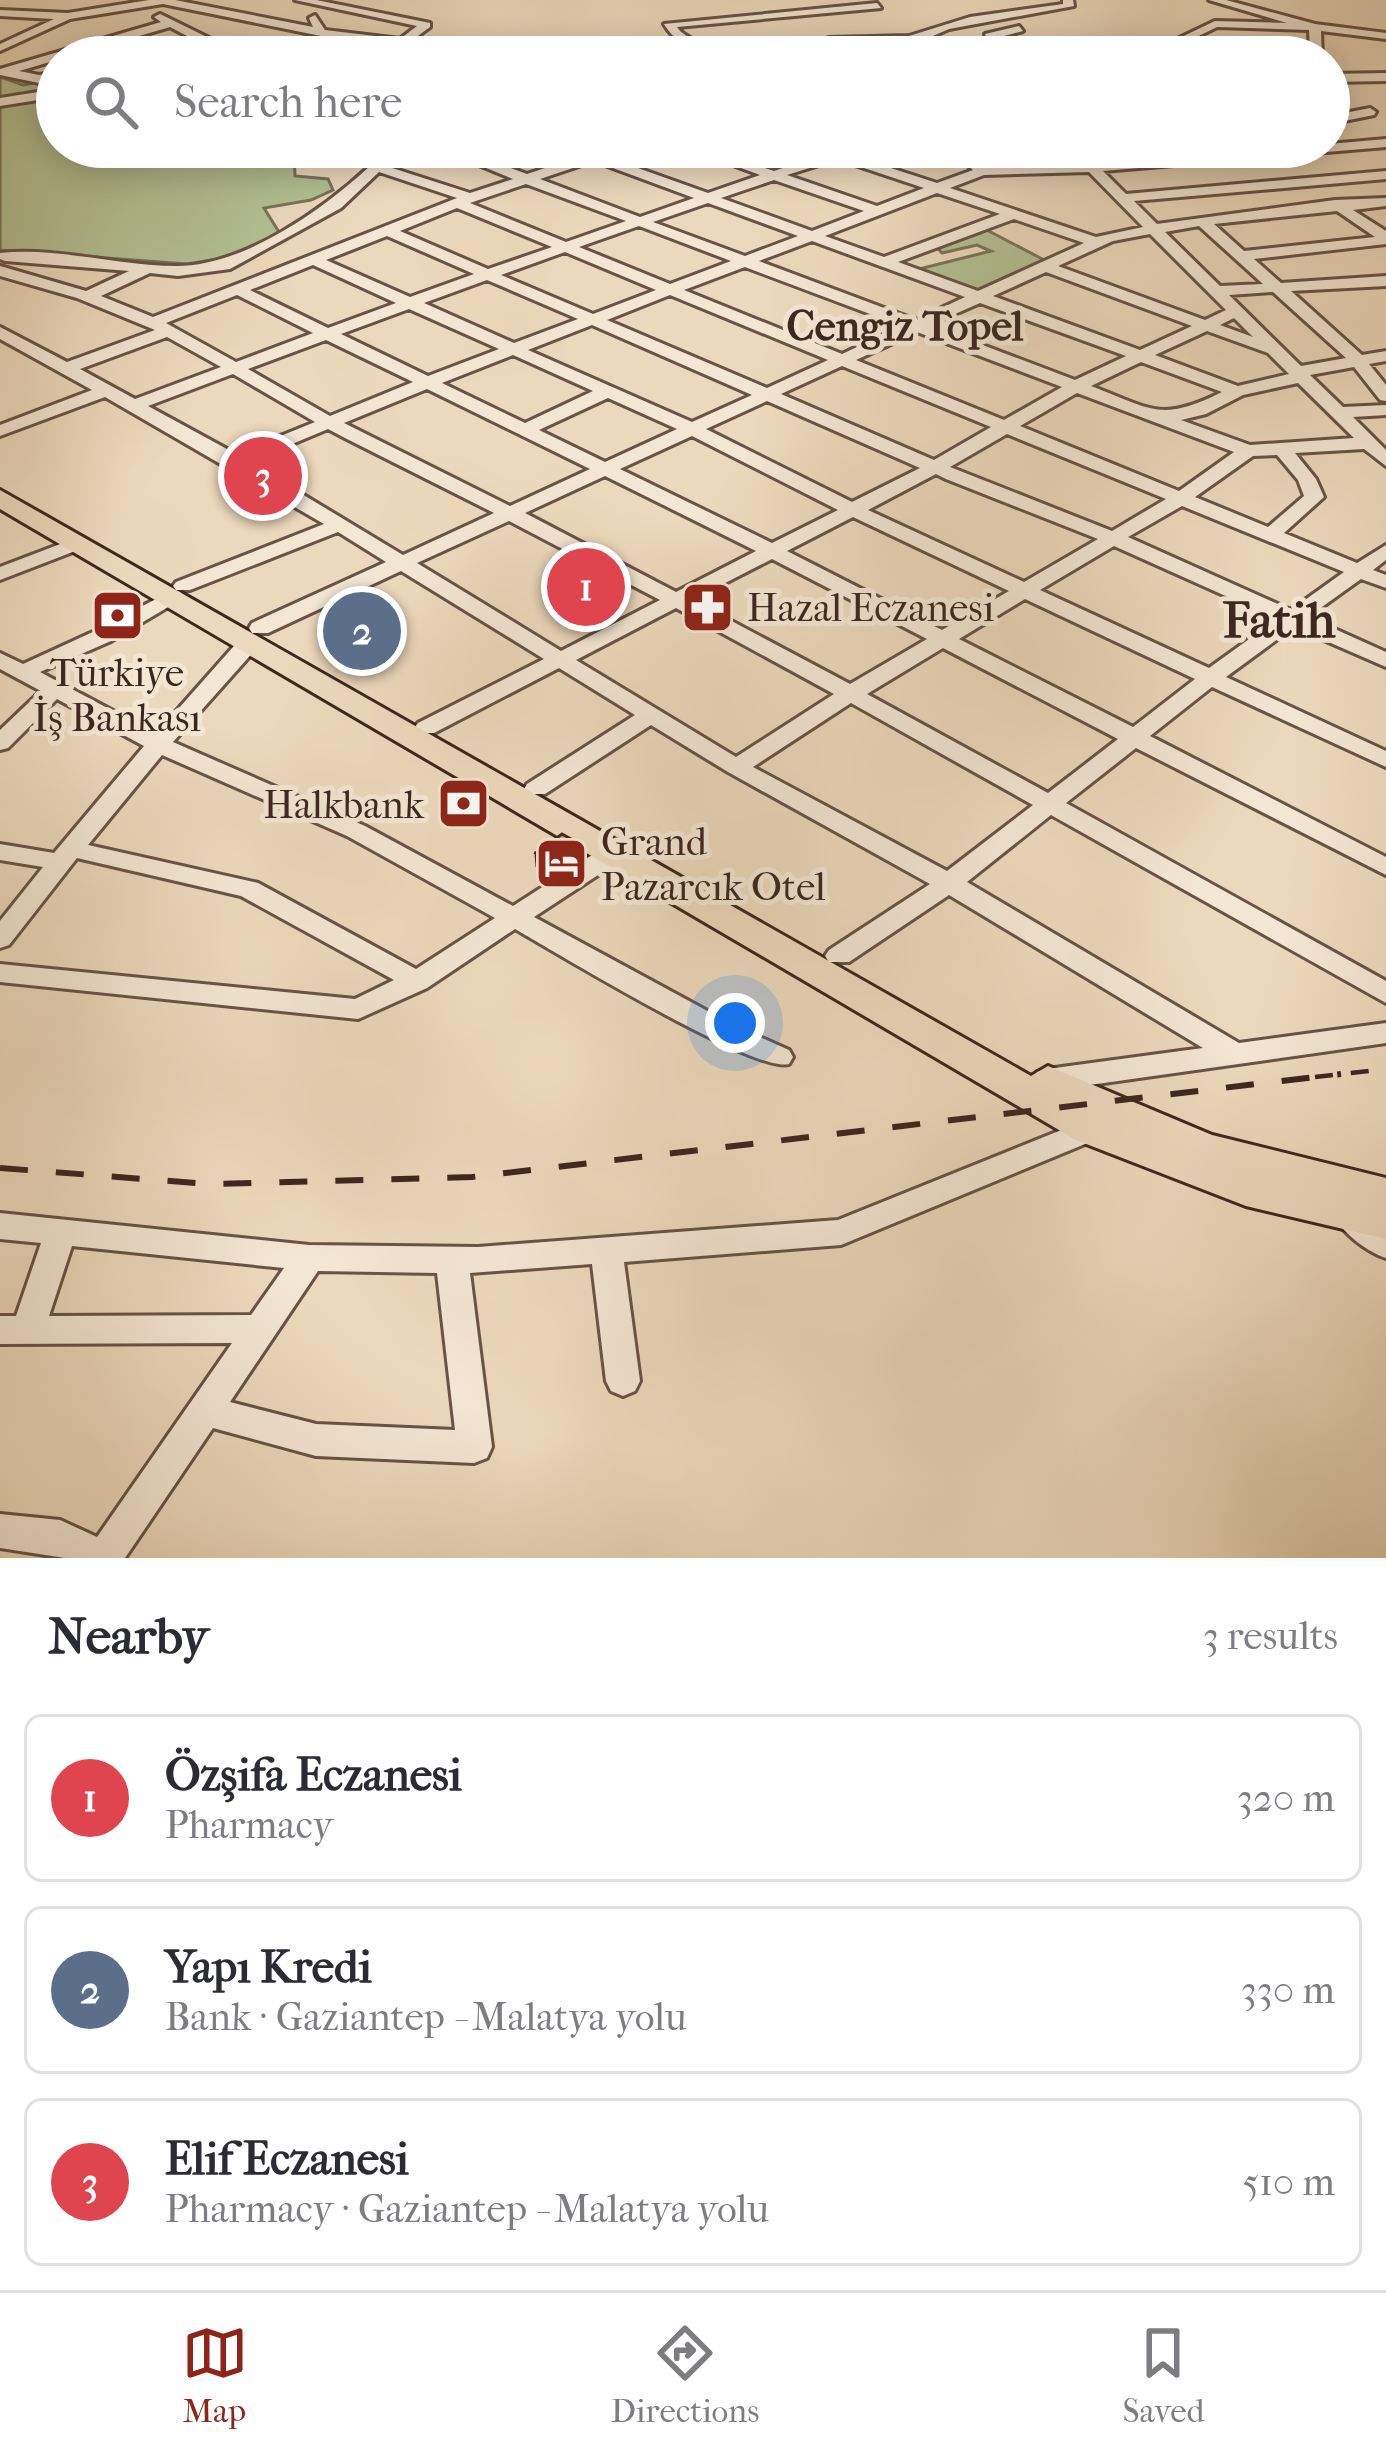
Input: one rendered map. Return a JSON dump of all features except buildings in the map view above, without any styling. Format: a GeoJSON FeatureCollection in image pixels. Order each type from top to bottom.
{"type":"FeatureCollection","features":[{"type":"Feature","properties":{"kind":"highway"},"geometry":{"type":"LineString","coordinates":[[0,484],[615,852],[1091,1129],[1246,1189],[1386,1222]]}},
{"type":"Feature","properties":{"kind":"highway"},"geometry":{"type":"LineString","coordinates":[[0,498],[76,544],[178,591]]}},
{"type":"Feature","properties":{"kind":"highway"},"geometry":{"type":"LineString","coordinates":[[254,635],[839,956],[1047,1080],[1203,1149],[1386,1195]]}},
{"type":"Feature","properties":{"kind":"street"},"geometry":{"type":"LineString","coordinates":[[25,14],[45,0]]}},
{"type":"Feature","properties":{"kind":"street"},"geometry":{"type":"LineString","coordinates":[[0,48],[68,16],[167,0],[351,36]]}},
{"type":"Feature","properties":{"kind":"street"},"geometry":{"type":"LineString","coordinates":[[300,0],[428,27],[415,36]]}},
{"type":"Feature","properties":{"kind":"street"},"geometry":{"type":"LineString","coordinates":[[886,36],[917,35],[997,14],[1069,6],[1068,0]]}},
{"type":"Feature","properties":{"kind":"street"},"geometry":{"type":"LineString","coordinates":[[1214,0],[1315,27]]}},
{"type":"Feature","properties":{"kind":"street"},"geometry":{"type":"LineString","coordinates":[[134,2],[194,36]]}},
{"type":"Feature","properties":{"kind":"street"},"geometry":{"type":"LineString","coordinates":[[677,36],[670,24],[877,6]]}},
{"type":"Feature","properties":{"kind":"street"},"geometry":{"type":"LineString","coordinates":[[316,7],[320,32]]}},
{"type":"Feature","properties":{"kind":"street"},"geometry":{"type":"LineString","coordinates":[[0,13],[68,16]]}},
{"type":"Feature","properties":{"kind":"street"},"geometry":{"type":"LineString","coordinates":[[123,36],[170,22]]}},
{"type":"Feature","properties":{"kind":"street"},"geometry":{"type":"LineString","coordinates":[[1191,36],[1215,23],[1386,36]]}},
{"type":"Feature","properties":{"kind":"street"},"geometry":{"type":"LineString","coordinates":[[1315,27],[1315,36]]}},
{"type":"Feature","properties":{"kind":"street"},"geometry":{"type":"LineString","coordinates":[[989,36],[1019,29]]}},
{"type":"Feature","properties":{"kind":"street"},"geometry":{"type":"LineString","coordinates":[[2,72],[36,62]]}},
{"type":"Feature","properties":{"kind":"street"},"geometry":{"type":"LineString","coordinates":[[2,72],[36,78]]}},
{"type":"Feature","properties":{"kind":"street"},"geometry":{"type":"LineString","coordinates":[[1350,77],[1386,76]]}},
{"type":"Feature","properties":{"kind":"street"},"geometry":{"type":"LineString","coordinates":[[0,102],[36,96]]}},
{"type":"Feature","properties":{"kind":"street"},"geometry":{"type":"LineString","coordinates":[[1350,116],[1370,112]]}},
{"type":"Feature","properties":{"kind":"street"},"geometry":{"type":"LineString","coordinates":[[1350,145],[1386,143]]}},
{"type":"Feature","properties":{"kind":"street"},"geometry":{"type":"LineString","coordinates":[[2,263],[207,269],[238,260],[336,205],[378,168]]}},
{"type":"Feature","properties":{"kind":"street"},"geometry":{"type":"LineString","coordinates":[[388,168],[674,292],[1386,582]]}},
{"type":"Feature","properties":{"kind":"street"},"geometry":{"type":"LineString","coordinates":[[500,168],[1248,451],[1369,443]]}},
{"type":"Feature","properties":{"kind":"street"},"geometry":{"type":"LineString","coordinates":[[69,367],[311,259],[560,168]]}},
{"type":"Feature","properties":{"kind":"street"},"geometry":{"type":"LineString","coordinates":[[625,168],[1237,392]]}},
{"type":"Feature","properties":{"kind":"street"},"geometry":{"type":"LineString","coordinates":[[749,168],[881,212]]}},
{"type":"Feature","properties":{"kind":"street"},"geometry":{"type":"LineString","coordinates":[[135,405],[636,221],[798,168]]}},
{"type":"Feature","properties":{"kind":"street"},"geometry":{"type":"LineString","coordinates":[[877,168],[1096,242]]}},
{"type":"Feature","properties":{"kind":"street"},"geometry":{"type":"LineString","coordinates":[[978,168],[982,171]]}},
{"type":"Feature","properties":{"kind":"street"},"geometry":{"type":"LineString","coordinates":[[235,461],[430,381],[982,171],[1093,168],[1386,460]]}},
{"type":"Feature","properties":{"kind":"street"},"geometry":{"type":"LineString","coordinates":[[1287,168],[1386,238]]}},
{"type":"Feature","properties":{"kind":"street"},"geometry":{"type":"LineString","coordinates":[[1124,198],[1386,175]]}},
{"type":"Feature","properties":{"kind":"street"},"geometry":{"type":"LineString","coordinates":[[0,939],[158,744],[254,635],[1096,242],[1202,221],[1386,202]]}},
{"type":"Feature","properties":{"kind":"street"},"geometry":{"type":"LineString","coordinates":[[884,262],[1015,214]]}},
{"type":"Feature","properties":{"kind":"street"},"geometry":{"type":"LineString","coordinates":[[1202,221],[1238,256],[1283,288],[1356,359],[1386,396]]}},
{"type":"Feature","properties":{"kind":"street"},"geometry":{"type":"LineString","coordinates":[[385,230],[1113,538],[1386,661]]}},
{"type":"Feature","properties":{"kind":"street"},"geometry":{"type":"LineString","coordinates":[[1238,256],[1386,238]]}},
{"type":"Feature","properties":{"kind":"street"},"geometry":{"type":"LineString","coordinates":[[311,259],[690,428],[853,510],[1386,760]]}},
{"type":"Feature","properties":{"kind":"street"},"geometry":{"type":"LineString","coordinates":[[2,263],[160,327],[331,424],[512,512],[1386,993]]}},
{"type":"Feature","properties":{"kind":"street"},"geometry":{"type":"LineString","coordinates":[[1044,266],[1275,351]]}},
{"type":"Feature","properties":{"kind":"street"},"geometry":{"type":"LineString","coordinates":[[86,297],[121,285],[147,269]]}},
{"type":"Feature","properties":{"kind":"street"},"geometry":{"type":"LineString","coordinates":[[1220,291],[1386,281]]}},
{"type":"Feature","properties":{"kind":"street"},"geometry":{"type":"LineString","coordinates":[[1367,282],[1386,300]]}},
{"type":"Feature","properties":{"kind":"street"},"geometry":{"type":"LineString","coordinates":[[238,290],[770,550],[1386,868]]}},
{"type":"Feature","properties":{"kind":"street"},"geometry":{"type":"LineString","coordinates":[[425,728],[936,467],[1074,387],[1234,312]]}},
{"type":"Feature","properties":{"kind":"street"},"geometry":{"type":"LineString","coordinates":[[0,332],[235,461],[736,767],[949,883],[1238,1055]]}},
{"type":"Feature","properties":{"kind":"street"},"geometry":{"type":"LineString","coordinates":[[1161,418],[1200,410],[1237,392],[1298,374],[1386,356]]}},
{"type":"Feature","properties":{"kind":"street"},"geometry":{"type":"LineString","coordinates":[[0,431],[104,391]]}},
{"type":"Feature","properties":{"kind":"street"},"geometry":{"type":"LineString","coordinates":[[523,431],[608,391]]}},
{"type":"Feature","properties":{"kind":"street"},"geometry":{"type":"LineString","coordinates":[[1338,413],[1386,410]]}},
{"type":"Feature","properties":{"kind":"street"},"geometry":{"type":"LineString","coordinates":[[1272,535],[1314,497],[1307,479],[1282,449]]}},
{"type":"Feature","properties":{"kind":"street"},"geometry":{"type":"LineString","coordinates":[[736,767],[848,695],[1181,499],[1248,451]]}},
{"type":"Feature","properties":{"kind":"street"},"geometry":{"type":"LineString","coordinates":[[25,671],[103,637],[178,591],[336,526]]}},
{"type":"Feature","properties":{"kind":"street"},"geometry":{"type":"LineString","coordinates":[[0,574],[76,544]]}},
{"type":"Feature","properties":{"kind":"street"},"geometry":{"type":"LineString","coordinates":[[839,956],[949,883],[1210,678],[1386,551]]}},
{"type":"Feature","properties":{"kind":"street"},"geometry":{"type":"LineString","coordinates":[[0,659],[158,744],[356,831],[779,1057]]}},
{"type":"Feature","properties":{"kind":"street"},"geometry":{"type":"LineString","coordinates":[[0,743],[54,690]]}},
{"type":"Feature","properties":{"kind":"street"},"geometry":{"type":"LineString","coordinates":[[536,790],[653,714]]}},
{"type":"Feature","properties":{"kind":"street"},"geometry":{"type":"LineString","coordinates":[[0,852],[66,855],[249,889],[417,981]]}},
{"type":"Feature","properties":{"kind":"street"},"geometry":{"type":"LineString","coordinates":[[0,973],[358,1009],[417,981],[615,852]]}},
{"type":"Feature","properties":{"kind":"street"},"geometry":{"type":"LineString","coordinates":[[1047,1080],[1386,1033]]}},
{"type":"Feature","properties":{"kind":"street"},"geometry":{"type":"LineString","coordinates":[[0,1226],[309,1258],[452,1260],[841,1232],[1091,1129]]}},
{"type":"Feature","properties":{"kind":"street"},"geometry":{"type":"LineString","coordinates":[[1345,1212],[1386,1245]]}},
{"type":"Feature","properties":{"kind":"street"},"geometry":{"type":"LineString","coordinates":[[60,1233],[14,1330],[258,1329]]}},
{"type":"Feature","properties":{"kind":"street"},"geometry":{"type":"LineString","coordinates":[[606,1250],[623,1382]]}},
{"type":"Feature","properties":{"kind":"street"},"geometry":{"type":"LineString","coordinates":[[0,1531],[60,1537],[103,1558],[309,1258]]}},
{"type":"Feature","properties":{"kind":"street"},"geometry":{"type":"LineString","coordinates":[[202,1410],[316,1440],[474,1447],[452,1260]]}},
{"type":"Feature","properties":{"kind":"green space"},"geometry":{"type":"Polygon","coordinates":[[[0,77],[23,85],[36,83],[36,168],[295,168],[295,176],[328,179],[333,190],[311,200],[264,208],[279,232],[243,255],[187,264],[0,250],[0,77]]]}},
{"type":"Feature","properties":{"kind":"green space"},"geometry":{"type":"Polygon","coordinates":[[[983,228],[1046,261],[976,293],[915,270],[991,251],[977,245],[942,253],[933,243],[983,228]]]}},
{"type":"Feature","properties":{"kind":"railway"},"geometry":{"type":"LineString","coordinates":[[1329,1075],[1386,1069]]}},
{"type":"Feature","properties":{"kind":"railway"},"geometry":{"type":"LineString","coordinates":[[1329,1075],[1341,1074]]}},
{"type":"Feature","properties":{"kind":"railway"},"geometry":{"type":"LineString","coordinates":[[0,1168],[210,1184],[472,1177],[1329,1075]]}},
{"type":"Feature","properties":{"kind":"railway"},"geometry":{"type":"LineString","coordinates":[[1315,1077],[1329,1075]]}},
{"type":"Feature","properties":{"kind":"place","name":"Elif Eczanesi"},"geometry":{"type":"Point","coordinates":[263,476]}},
{"type":"Feature","properties":{"kind":"place","name":"Özşifa Eczanesi"},"geometry":{"type":"Point","coordinates":[586,587]}},
{"type":"Feature","properties":{"kind":"place","name":"Hazal Eczanesi"},"geometry":{"type":"Point","coordinates":[708,607]}},
{"type":"Feature","properties":{"kind":"place","name":"Türkiye İş Bankası"},"geometry":{"type":"Point","coordinates":[117,615]}},
{"type":"Feature","properties":{"kind":"place","name":"Yapı Kredi"},"geometry":{"type":"Point","coordinates":[362,631]}},
{"type":"Feature","properties":{"kind":"place","name":"Halkbank"},"geometry":{"type":"Point","coordinates":[463,804]}},
{"type":"Feature","properties":{"kind":"place","name":"Grand Pazarcık Otel"},"geometry":{"type":"Point","coordinates":[562,863]}},
{"type":"Feature","properties":{"kind":"district","name":"Cengiz Topel"},"geometry":{"type":"Point","coordinates":[905,325]}},
{"type":"Feature","properties":{"kind":"district","name":"Fatih"},"geometry":{"type":"Point","coordinates":[1279,619]}}]}
